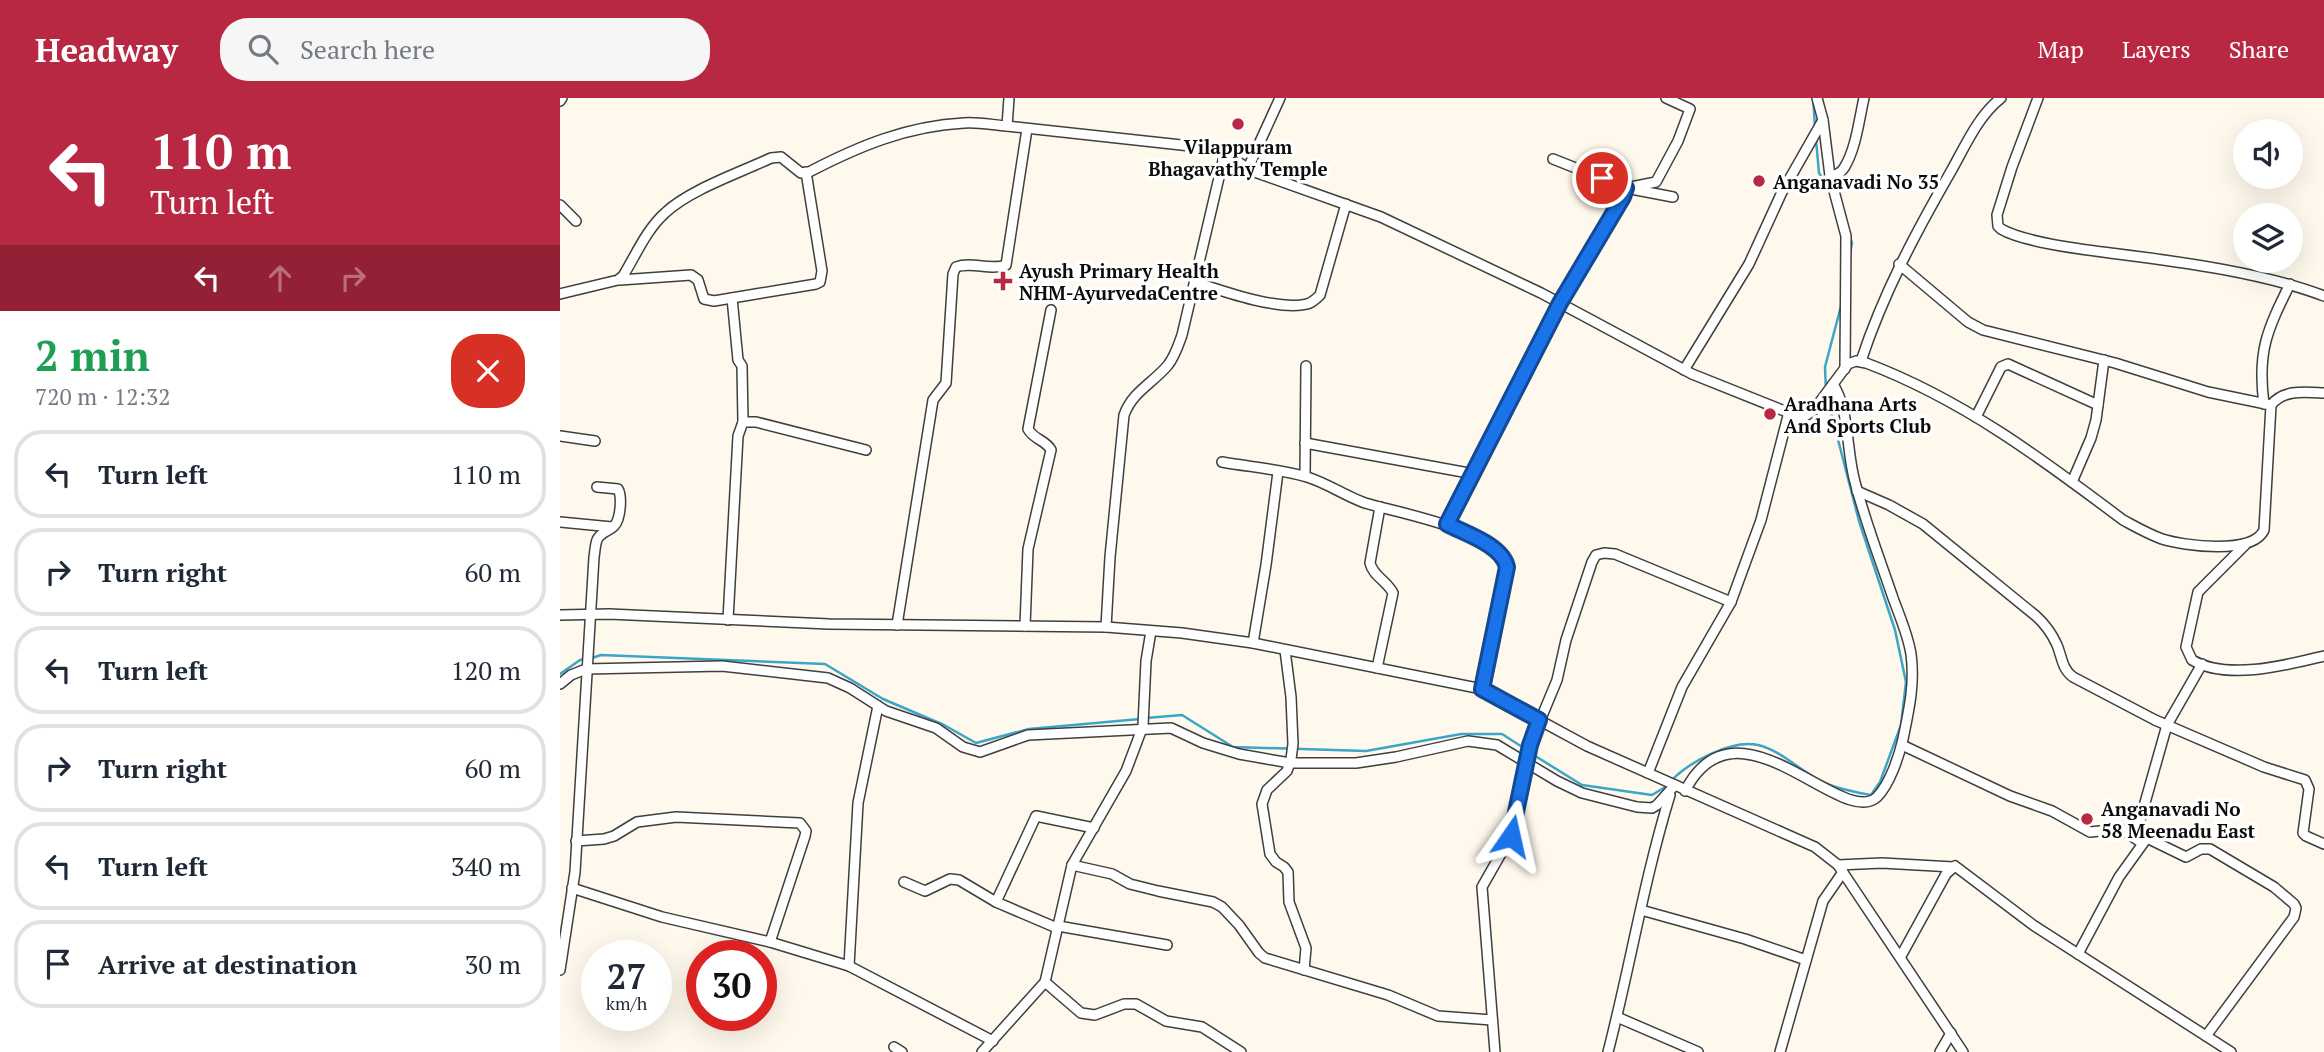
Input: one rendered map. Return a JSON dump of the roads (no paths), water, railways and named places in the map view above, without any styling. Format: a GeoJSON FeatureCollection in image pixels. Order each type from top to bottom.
{"type":"FeatureCollection","features":[{"type":"Feature","properties":{"kind":"street"},"geometry":{"type":"LineString","coordinates":[[1007,126],[1009,98]]}},
{"type":"Feature","properties":{"kind":"street"},"geometry":{"type":"LineString","coordinates":[[1248,168],[1280,98]]}},
{"type":"Feature","properties":{"kind":"street"},"geometry":{"type":"LineString","coordinates":[[1626,188],[1656,182],[1678,141],[1690,109],[1666,98]]}},
{"type":"Feature","properties":{"kind":"street"},"geometry":{"type":"LineString","coordinates":[[1817,98],[1823,120],[1830,176],[1846,236],[1844,369]]}},
{"type":"Feature","properties":{"kind":"street"},"geometry":{"type":"LineString","coordinates":[[1830,176],[1844,168],[1855,139],[1864,98]]}},
{"type":"Feature","properties":{"kind":"street"},"geometry":{"type":"LineString","coordinates":[[1861,361],[1876,316],[1899,264],[1979,122],[2001,98]]}},
{"type":"Feature","properties":{"kind":"street"},"geometry":{"type":"LineString","coordinates":[[2038,98],[1997,215],[2001,229],[2007,233],[2060,245],[2145,257],[2290,284],[2324,296]]}},
{"type":"Feature","properties":{"kind":"street"},"geometry":{"type":"LineString","coordinates":[[1684,370],[1749,264],[1782,192],[1823,120]]}},
{"type":"Feature","properties":{"kind":"street"},"geometry":{"type":"LineString","coordinates":[[618,280],[624,276],[648,231],[664,213],[682,199],[775,157],[781,157],[796,172],[806,172],[875,141],[908,130],[965,123],[1218,149],[1248,168],[1381,216],[1560,303],[1684,370],[1804,418],[1834,387],[1844,369],[1852,362],[1861,361],[1918,384],[1976,417],[2012,439],[2123,520],[2162,538],[2229,547],[2258,539],[2264,530],[2267,404],[2261,362],[2264,343],[2273,318],[2290,284]]}},
{"type":"Feature","properties":{"kind":"street"},"geometry":{"type":"LineString","coordinates":[[897,625],[933,400],[946,383],[953,274],[956,267],[962,264],[996,268],[1006,265],[1027,128]]}},
{"type":"Feature","properties":{"kind":"street"},"geometry":{"type":"LineString","coordinates":[[1106,627],[1124,415],[1129,401],[1158,375],[1175,355],[1225,152]]}},
{"type":"Feature","properties":{"kind":"street"},"geometry":{"type":"LineString","coordinates":[[1553,159],[1626,188],[1674,197]]}},
{"type":"Feature","properties":{"kind":"street"},"geometry":{"type":"LineString","coordinates":[[560,294],[618,280],[691,275],[698,280],[704,299],[714,301],[820,282],[822,271],[806,172]]}},
{"type":"Feature","properties":{"kind":"street"},"geometry":{"type":"LineString","coordinates":[[1447,524],[1560,303],[1606,228],[1626,188]]}},
{"type":"Feature","properties":{"kind":"street"},"geometry":{"type":"LineString","coordinates":[[1195,282],[1257,299],[1293,305],[1310,304],[1320,295],[1346,204]]}},
{"type":"Feature","properties":{"kind":"street"},"geometry":{"type":"LineString","coordinates":[[560,205],[576,221]]}},
{"type":"Feature","properties":{"kind":"street"},"geometry":{"type":"LineString","coordinates":[[1899,264],[1968,322],[1983,330],[2104,360],[2208,393],[2267,404],[2287,393],[2324,393]]}},
{"type":"Feature","properties":{"kind":"street"},"geometry":{"type":"LineString","coordinates":[[728,620],[738,436],[743,422],[742,366],[738,360],[732,298]]}},
{"type":"Feature","properties":{"kind":"street"},"geometry":{"type":"LineString","coordinates":[[1025,626],[1028,549],[1051,450],[1049,445],[1032,436],[1028,429],[1051,310]]}},
{"type":"Feature","properties":{"kind":"street"},"geometry":{"type":"LineString","coordinates":[[2072,482],[2091,438],[2104,360]]}},
{"type":"Feature","properties":{"kind":"street"},"geometry":{"type":"LineString","coordinates":[[1976,417],[2001,367],[2008,364],[2098,405]]}},
{"type":"Feature","properties":{"kind":"street"},"geometry":{"type":"LineString","coordinates":[[1305,476],[1306,366]]}},
{"type":"Feature","properties":{"kind":"street"},"geometry":{"type":"LineString","coordinates":[[1685,791],[1696,772],[1715,760],[1728,755],[1749,754],[1774,762],[1837,794],[1859,802],[1870,801],[1878,796],[1896,765],[1912,696],[1909,643],[1857,491],[1843,413],[1834,387]]}},
{"type":"Feature","properties":{"kind":"street"},"geometry":{"type":"LineString","coordinates":[[1648,773],[1682,687],[1731,602],[1761,520],[1789,412]]}},
{"type":"Feature","properties":{"kind":"street"},"geometry":{"type":"LineString","coordinates":[[743,422],[756,422],[866,450]]}},
{"type":"Feature","properties":{"kind":"street"},"geometry":{"type":"LineString","coordinates":[[560,436],[595,441]]}},
{"type":"Feature","properties":{"kind":"street"},"geometry":{"type":"LineString","coordinates":[[1305,443],[1474,474]]}},
{"type":"Feature","properties":{"kind":"street"},"geometry":{"type":"LineString","coordinates":[[1222,462],[1305,476],[1354,499],[1447,524],[1496,550],[1507,567],[1482,689]]}},
{"type":"Feature","properties":{"kind":"street"},"geometry":{"type":"LineString","coordinates":[[1253,643],[1278,472]]}},
{"type":"Feature","properties":{"kind":"street"},"geometry":{"type":"LineString","coordinates":[[560,970],[572,888],[597,539],[617,520],[620,491],[597,487]]}},
{"type":"Feature","properties":{"kind":"street"},"geometry":{"type":"LineString","coordinates":[[1857,491],[1923,524],[2043,623],[2058,647],[2069,675],[2167,725],[2264,766],[2305,780],[2309,789],[2303,833],[2324,844]]}},
{"type":"Feature","properties":{"kind":"street"},"geometry":{"type":"LineString","coordinates":[[1377,668],[1393,593],[1372,570],[1370,563],[1380,507]]}},
{"type":"Feature","properties":{"kind":"street"},"geometry":{"type":"LineString","coordinates":[[560,522],[612,527]]}},
{"type":"Feature","properties":{"kind":"street"},"geometry":{"type":"LineString","coordinates":[[2247,544],[2198,592],[2186,647],[2192,660],[2202,664],[2259,670],[2324,656]]}},
{"type":"Feature","properties":{"kind":"street"},"geometry":{"type":"LineString","coordinates":[[1495,1052],[1481,889],[1511,836],[1530,745],[1557,680],[1573,615],[1596,555],[1615,554],[1731,602]]}},
{"type":"Feature","properties":{"kind":"street"},"geometry":{"type":"LineString","coordinates":[[560,615],[897,625],[1106,627],[1253,643],[1482,689],[1587,746],[1671,786],[1815,847],[1841,868],[1963,1052]]}},
{"type":"Feature","properties":{"kind":"street"},"geometry":{"type":"LineString","coordinates":[[777,944],[849,965],[989,1048],[1045,982],[1072,865],[1126,771],[1142,728],[1146,661],[1151,631]]}},
{"type":"Feature","properties":{"kind":"street"},"geometry":{"type":"LineString","coordinates":[[1285,650],[1293,744],[1291,761],[1287,771],[1262,798],[1262,804],[1270,854],[1288,872],[1289,902],[1306,948],[1304,970]]}},
{"type":"Feature","properties":{"kind":"street"},"geometry":{"type":"LineString","coordinates":[[2078,954],[2138,840],[2167,725],[2202,664]]}},
{"type":"Feature","properties":{"kind":"street"},"geometry":{"type":"LineString","coordinates":[[560,684],[586,668],[722,666],[816,676],[840,682],[886,711],[936,728],[963,747],[979,752],[1028,735],[1142,728],[1171,728],[1203,743],[1239,754],[1291,761],[1356,763],[1468,741],[1497,745],[1582,793],[1637,807],[1657,806],[1671,786]]}},
{"type":"Feature","properties":{"kind":"street"},"geometry":{"type":"LineString","coordinates":[[849,965],[858,803],[878,706]]}},
{"type":"Feature","properties":{"kind":"street"},"geometry":{"type":"LineString","coordinates":[[1902,744],[2010,796],[2052,811],[2090,832],[2117,828],[2138,840],[2149,838],[2186,857],[2201,849],[2210,849],[2274,887],[2297,908],[2294,917],[2206,1036]]}},
{"type":"Feature","properties":{"kind":"street"},"geometry":{"type":"LineString","coordinates":[[1608,1052],[1671,786]]}},
{"type":"Feature","properties":{"kind":"street"},"geometry":{"type":"LineString","coordinates":[[996,902],[1036,816],[1094,828]]}},
{"type":"Feature","properties":{"kind":"street"},"geometry":{"type":"LineString","coordinates":[[576,841],[604,839],[637,822],[676,817],[800,823],[806,831],[805,836],[771,940]]}},
{"type":"Feature","properties":{"kind":"street"},"geometry":{"type":"LineString","coordinates":[[1841,868],[1882,863],[1958,868],[2033,925],[2231,1052]]}},
{"type":"Feature","properties":{"kind":"street"},"geometry":{"type":"LineString","coordinates":[[1072,865],[1112,874],[1130,884],[1148,889],[1222,906],[1265,958],[1388,995],[1438,1016],[1492,1020]]}},
{"type":"Feature","properties":{"kind":"street"},"geometry":{"type":"LineString","coordinates":[[1901,956],[1946,874],[1953,867]]}},
{"type":"Feature","properties":{"kind":"street"},"geometry":{"type":"LineString","coordinates":[[1780,1052],[1823,901],[1841,868]]}},
{"type":"Feature","properties":{"kind":"street"},"geometry":{"type":"LineString","coordinates":[[904,882],[925,891],[954,879],[996,902],[1057,927],[1167,945]]}},
{"type":"Feature","properties":{"kind":"street"},"geometry":{"type":"LineString","coordinates":[[572,888],[662,918],[761,940]]}},
{"type":"Feature","properties":{"kind":"street"},"geometry":{"type":"LineString","coordinates":[[1641,910],[1745,939],[1806,960]]}},
{"type":"Feature","properties":{"kind":"street"},"geometry":{"type":"LineString","coordinates":[[1045,982],[1081,1013],[1095,1015],[1124,1004],[1136,1004],[1166,1021],[1202,1027],[1241,1052]]}},
{"type":"Feature","properties":{"kind":"street"},"geometry":{"type":"LineString","coordinates":[[1617,1017],[1698,1052]]}},
{"type":"Feature","properties":{"kind":"street"},"geometry":{"type":"LineString","coordinates":[[1940,1052],[1951,1033]]}},
{"type":"Feature","properties":{"kind":"waterway"},"geometry":{"type":"LineString","coordinates":[[1813,98],[1815,126]]}},
{"type":"Feature","properties":{"kind":"waterway"},"geometry":{"type":"LineString","coordinates":[[1816,140],[1819,173],[1830,189]]}},
{"type":"Feature","properties":{"kind":"waterway"},"geometry":{"type":"LineString","coordinates":[[1850,237],[1850,254]]}},
{"type":"Feature","properties":{"kind":"waterway"},"geometry":{"type":"LineString","coordinates":[[1826,391],[1825,367],[1841,306]]}},
{"type":"Feature","properties":{"kind":"waterway"},"geometry":{"type":"LineString","coordinates":[[1671,781],[1711,754],[1736,745],[1748,744],[1773,751],[1821,781],[1841,789],[1871,795],[1880,782],[1901,725],[1906,682],[1895,630],[1859,521],[1827,397]]}},
{"type":"Feature","properties":{"kind":"waterway"},"geometry":{"type":"LineString","coordinates":[[592,658],[601,655],[825,664],[883,699],[944,725],[976,743],[1029,729],[1140,719]]}},
{"type":"Feature","properties":{"kind":"waterway"},"geometry":{"type":"LineString","coordinates":[[560,674],[585,659]]}},
{"type":"Feature","properties":{"kind":"waterway"},"geometry":{"type":"LineString","coordinates":[[1146,718],[1182,715],[1233,747],[1366,751],[1461,734],[1502,734],[1527,750]]}},
{"type":"Feature","properties":{"kind":"waterway"},"geometry":{"type":"LineString","coordinates":[[1532,754],[1582,785],[1652,795],[1667,786]]}},
{"type":"Feature","properties":{"kind":"place","name":"Vilappuram Bhagavathy Temple"},"geometry":{"type":"Point","coordinates":[1238,124]}},
{"type":"Feature","properties":{"kind":"place","name":"Anganavadi No 35"},"geometry":{"type":"Point","coordinates":[1759,181]}},
{"type":"Feature","properties":{"kind":"place","name":"Ayush Primary Health NHM-AyurvedaCentre"},"geometry":{"type":"Point","coordinates":[1003,281]}},
{"type":"Feature","properties":{"kind":"place","name":"Aradhana Arts And Sports Club"},"geometry":{"type":"Point","coordinates":[1770,414]}},
{"type":"Feature","properties":{"kind":"place","name":"Anganavadi No 58 Meenadu East"},"geometry":{"type":"Point","coordinates":[2087,819]}}]}
